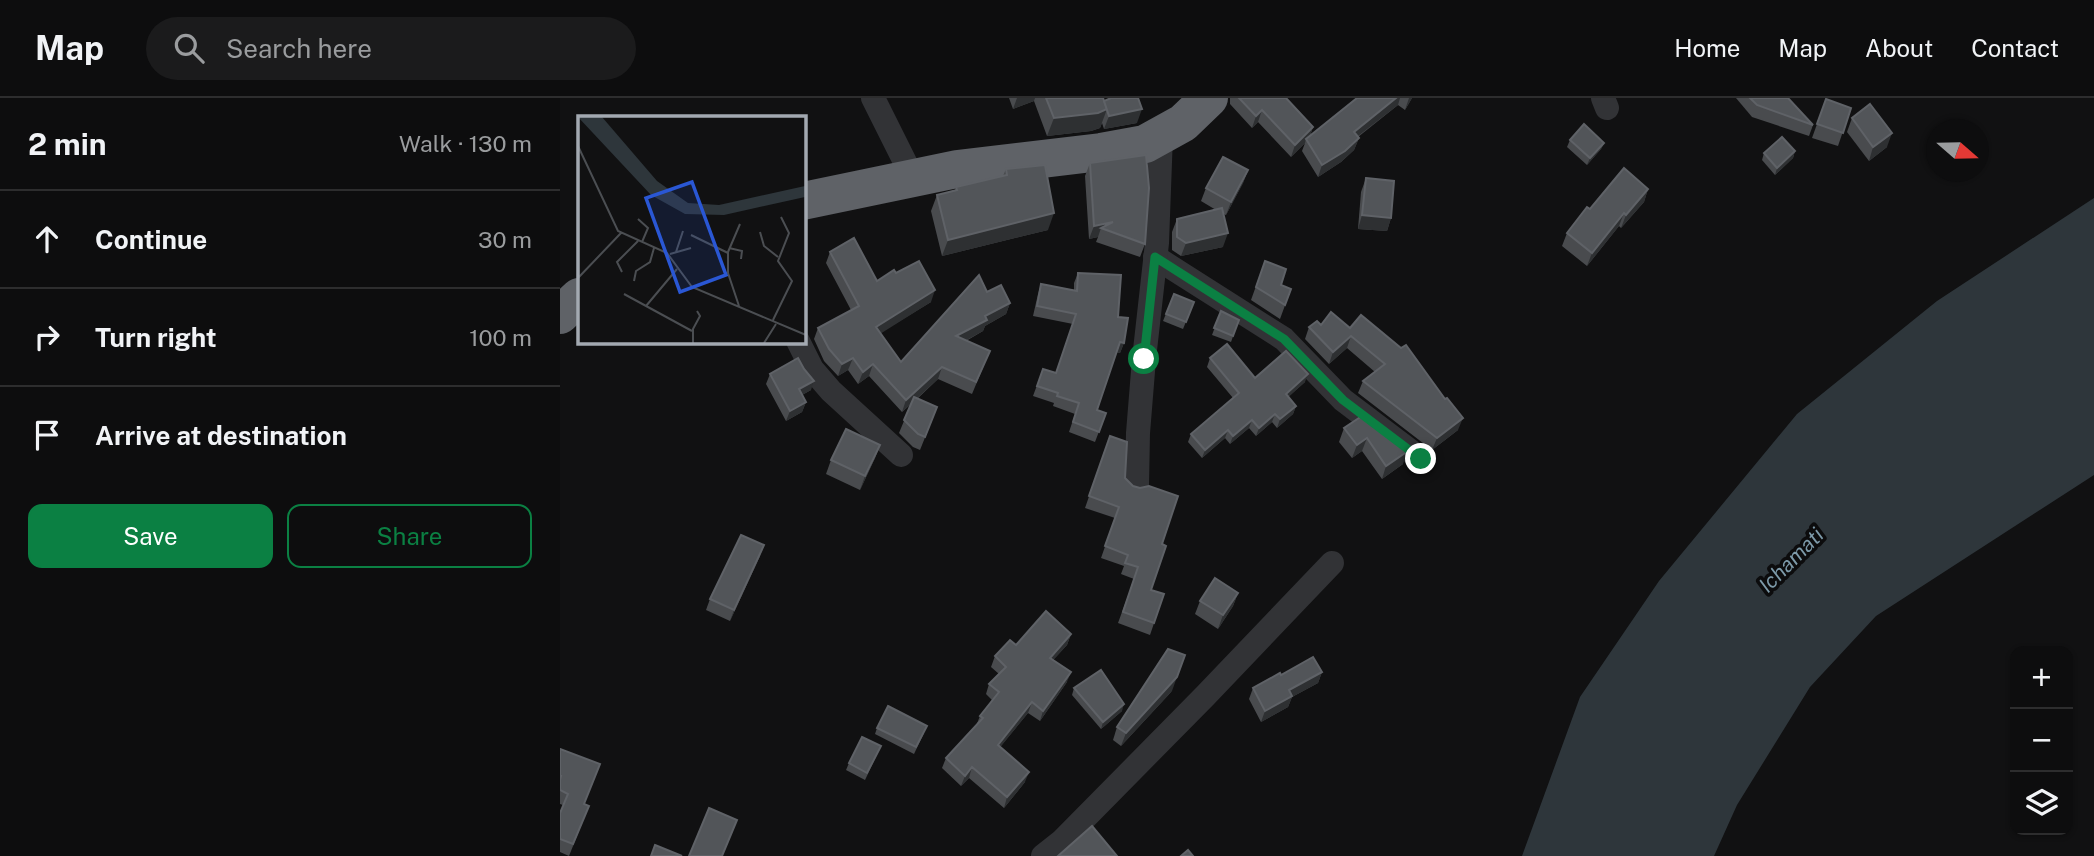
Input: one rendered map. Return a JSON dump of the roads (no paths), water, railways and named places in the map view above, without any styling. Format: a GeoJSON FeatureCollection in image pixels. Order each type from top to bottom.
{"type":"FeatureCollection","features":[{"type":"Feature","properties":{"kind":"highway"},"geometry":{"type":"LineString","coordinates":[[805,201],[957,169],[1101,152],[1144,144],[1183,123],[1209,98]]}},
{"type":"Feature","properties":{"kind":"highway"},"geometry":{"type":"LineString","coordinates":[[560,315],[578,298]]}},
{"type":"Feature","properties":{"kind":"street"},"geometry":{"type":"LineString","coordinates":[[873,98],[913,178]]}},
{"type":"Feature","properties":{"kind":"street"},"geometry":{"type":"LineString","coordinates":[[1137,485],[1138,433],[1155,257],[1161,135]]}},
{"type":"Feature","properties":{"kind":"street"},"geometry":{"type":"LineString","coordinates":[[1155,257],[1284,339],[1343,400],[1421,459]]}},
{"type":"Feature","properties":{"kind":"street"},"geometry":{"type":"LineString","coordinates":[[799,343],[812,369],[831,391],[901,455]]}},
{"type":"Feature","properties":{"kind":"street"},"geometry":{"type":"LineString","coordinates":[[1043,856],[1062,841],[1332,563]]}},
{"type":"Feature","properties":{"kind":"water","name":"Ichamati"},"geometry":{"type":"Polygon","coordinates":[[[2094,198],[2094,475],[1876,616],[1810,687],[1737,805],[1714,856],[1522,856],[1580,697],[1659,581],[1797,414],[1937,301],[2094,198]]]}}]}
